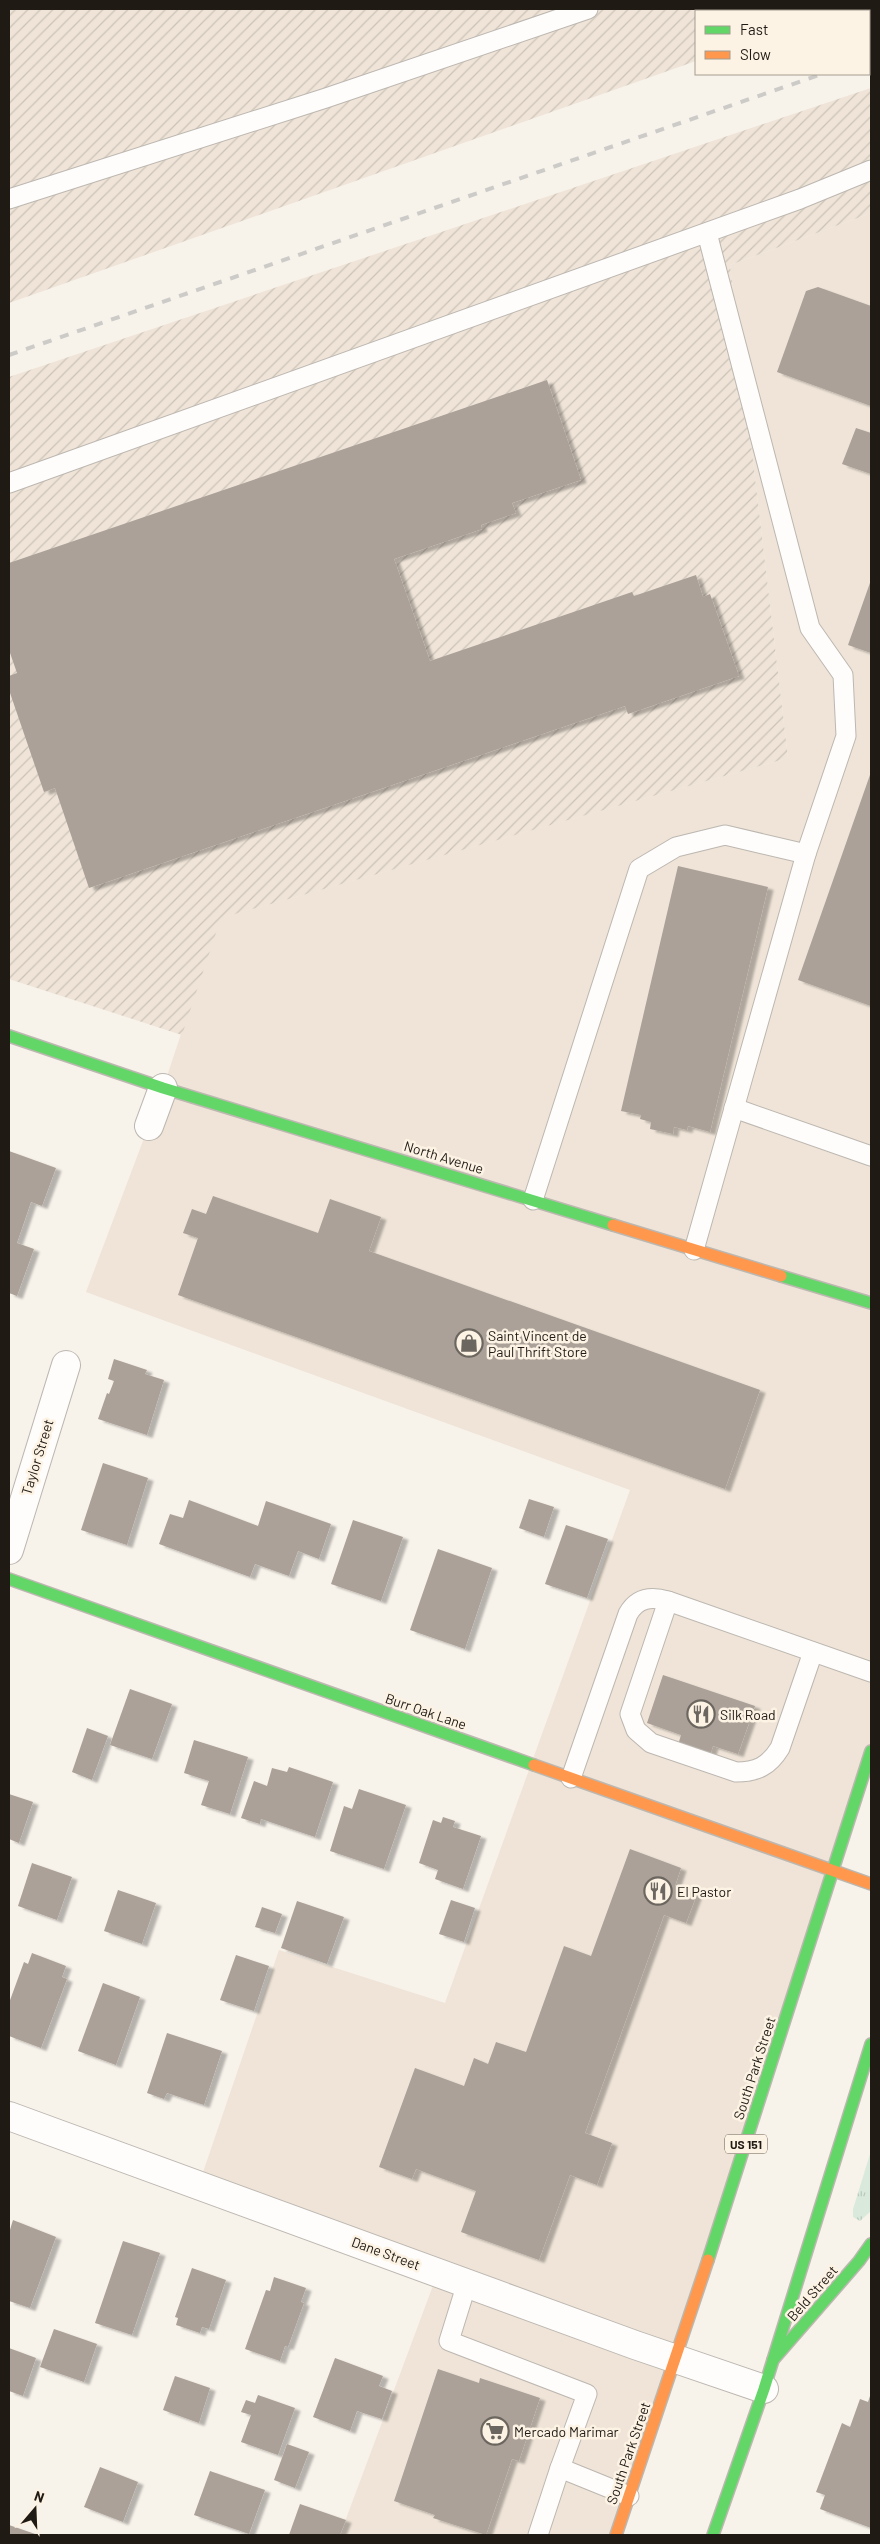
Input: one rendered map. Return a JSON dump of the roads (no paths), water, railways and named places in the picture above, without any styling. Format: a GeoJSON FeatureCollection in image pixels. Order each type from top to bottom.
{"type":"FeatureCollection","features":[{"type":"Feature","properties":{"kind":"street","name":"North Avenue"},"geometry":{"type":"LineString","coordinates":[[9,1036],[164,1088],[871,1303]]}},
{"type":"Feature","properties":{"kind":"street"},"geometry":{"type":"LineString","coordinates":[[149,1126],[164,1088]]}},
{"type":"Feature","properties":{"kind":"street","name":"Taylor Street"},"geometry":{"type":"LineString","coordinates":[[9,1550],[66,1365]]}},
{"type":"Feature","properties":{"kind":"street","name":"Burr Oak Lane"},"geometry":{"type":"LineString","coordinates":[[9,1580],[833,1872]]}},
{"type":"Feature","properties":{"kind":"street","name":"South Park Street"},"geometry":{"type":"LineString","coordinates":[[616,2535],[676,2360],[871,1751]]}},
{"type":"Feature","properties":{"kind":"street"},"geometry":{"type":"LineString","coordinates":[[833,1872],[871,1884]]}},
{"type":"Feature","properties":{"kind":"street"},"geometry":{"type":"LineString","coordinates":[[713,2535],[764,2389],[871,2044]]}},
{"type":"Feature","properties":{"kind":"street","name":"Dane Street"},"geometry":{"type":"LineString","coordinates":[[9,2116],[676,2360],[764,2389]]}},
{"type":"Feature","properties":{"kind":"street","name":"Beld Street"},"geometry":{"type":"LineString","coordinates":[[773,2360],[859,2261],[871,2244]]}},
{"type":"Feature","properties":{"kind":"lane"},"geometry":{"type":"LineString","coordinates":[[9,199],[326,98],[588,9]]}},
{"type":"Feature","properties":{"kind":"lane"},"geometry":{"type":"LineString","coordinates":[[9,483],[707,233],[800,199],[871,170]]}},
{"type":"Feature","properties":{"kind":"lane"},"geometry":{"type":"LineString","coordinates":[[694,1250],[806,854],[846,736],[843,675],[810,628],[707,233]]}},
{"type":"Feature","properties":{"kind":"lane"},"geometry":{"type":"LineString","coordinates":[[532,1200],[640,869],[676,847],[725,835],[806,854]]}},
{"type":"Feature","properties":{"kind":"lane"},"geometry":{"type":"LineString","coordinates":[[734,1108],[871,1156]]}},
{"type":"Feature","properties":{"kind":"lane"},"geometry":{"type":"LineString","coordinates":[[571,1778],[628,1614],[632,1607],[642,1600],[651,1597],[668,1601],[871,1672]]}},
{"type":"Feature","properties":{"kind":"lane"},"geometry":{"type":"LineString","coordinates":[[668,1601],[630,1714],[636,1730],[651,1743],[736,1772],[749,1772],[762,1768],[773,1760],[780,1748],[813,1652]]}},
{"type":"Feature","properties":{"kind":"lane"},"geometry":{"type":"LineString","coordinates":[[467,2283],[449,2341],[586,2394],[538,2535]]}},
{"type":"Feature","properties":{"kind":"lane"},"geometry":{"type":"LineString","coordinates":[[560,2468],[629,2496]]}},
{"type":"Feature","properties":{"kind":"railway"},"geometry":{"type":"LineString","coordinates":[[9,355],[819,75]]}},
{"type":"Feature","properties":{"kind":"place","name":"Saint Vincent de Paul Thrift Store"},"geometry":{"type":"Point","coordinates":[469,1343]}},
{"type":"Feature","properties":{"kind":"place","name":"Silk Road"},"geometry":{"type":"Point","coordinates":[701,1714]}},
{"type":"Feature","properties":{"kind":"place","name":"El Pastor"},"geometry":{"type":"Point","coordinates":[658,1891]}},
{"type":"Feature","properties":{"kind":"place","name":"Mercado Marimar"},"geometry":{"type":"Point","coordinates":[495,2431]}}]}
